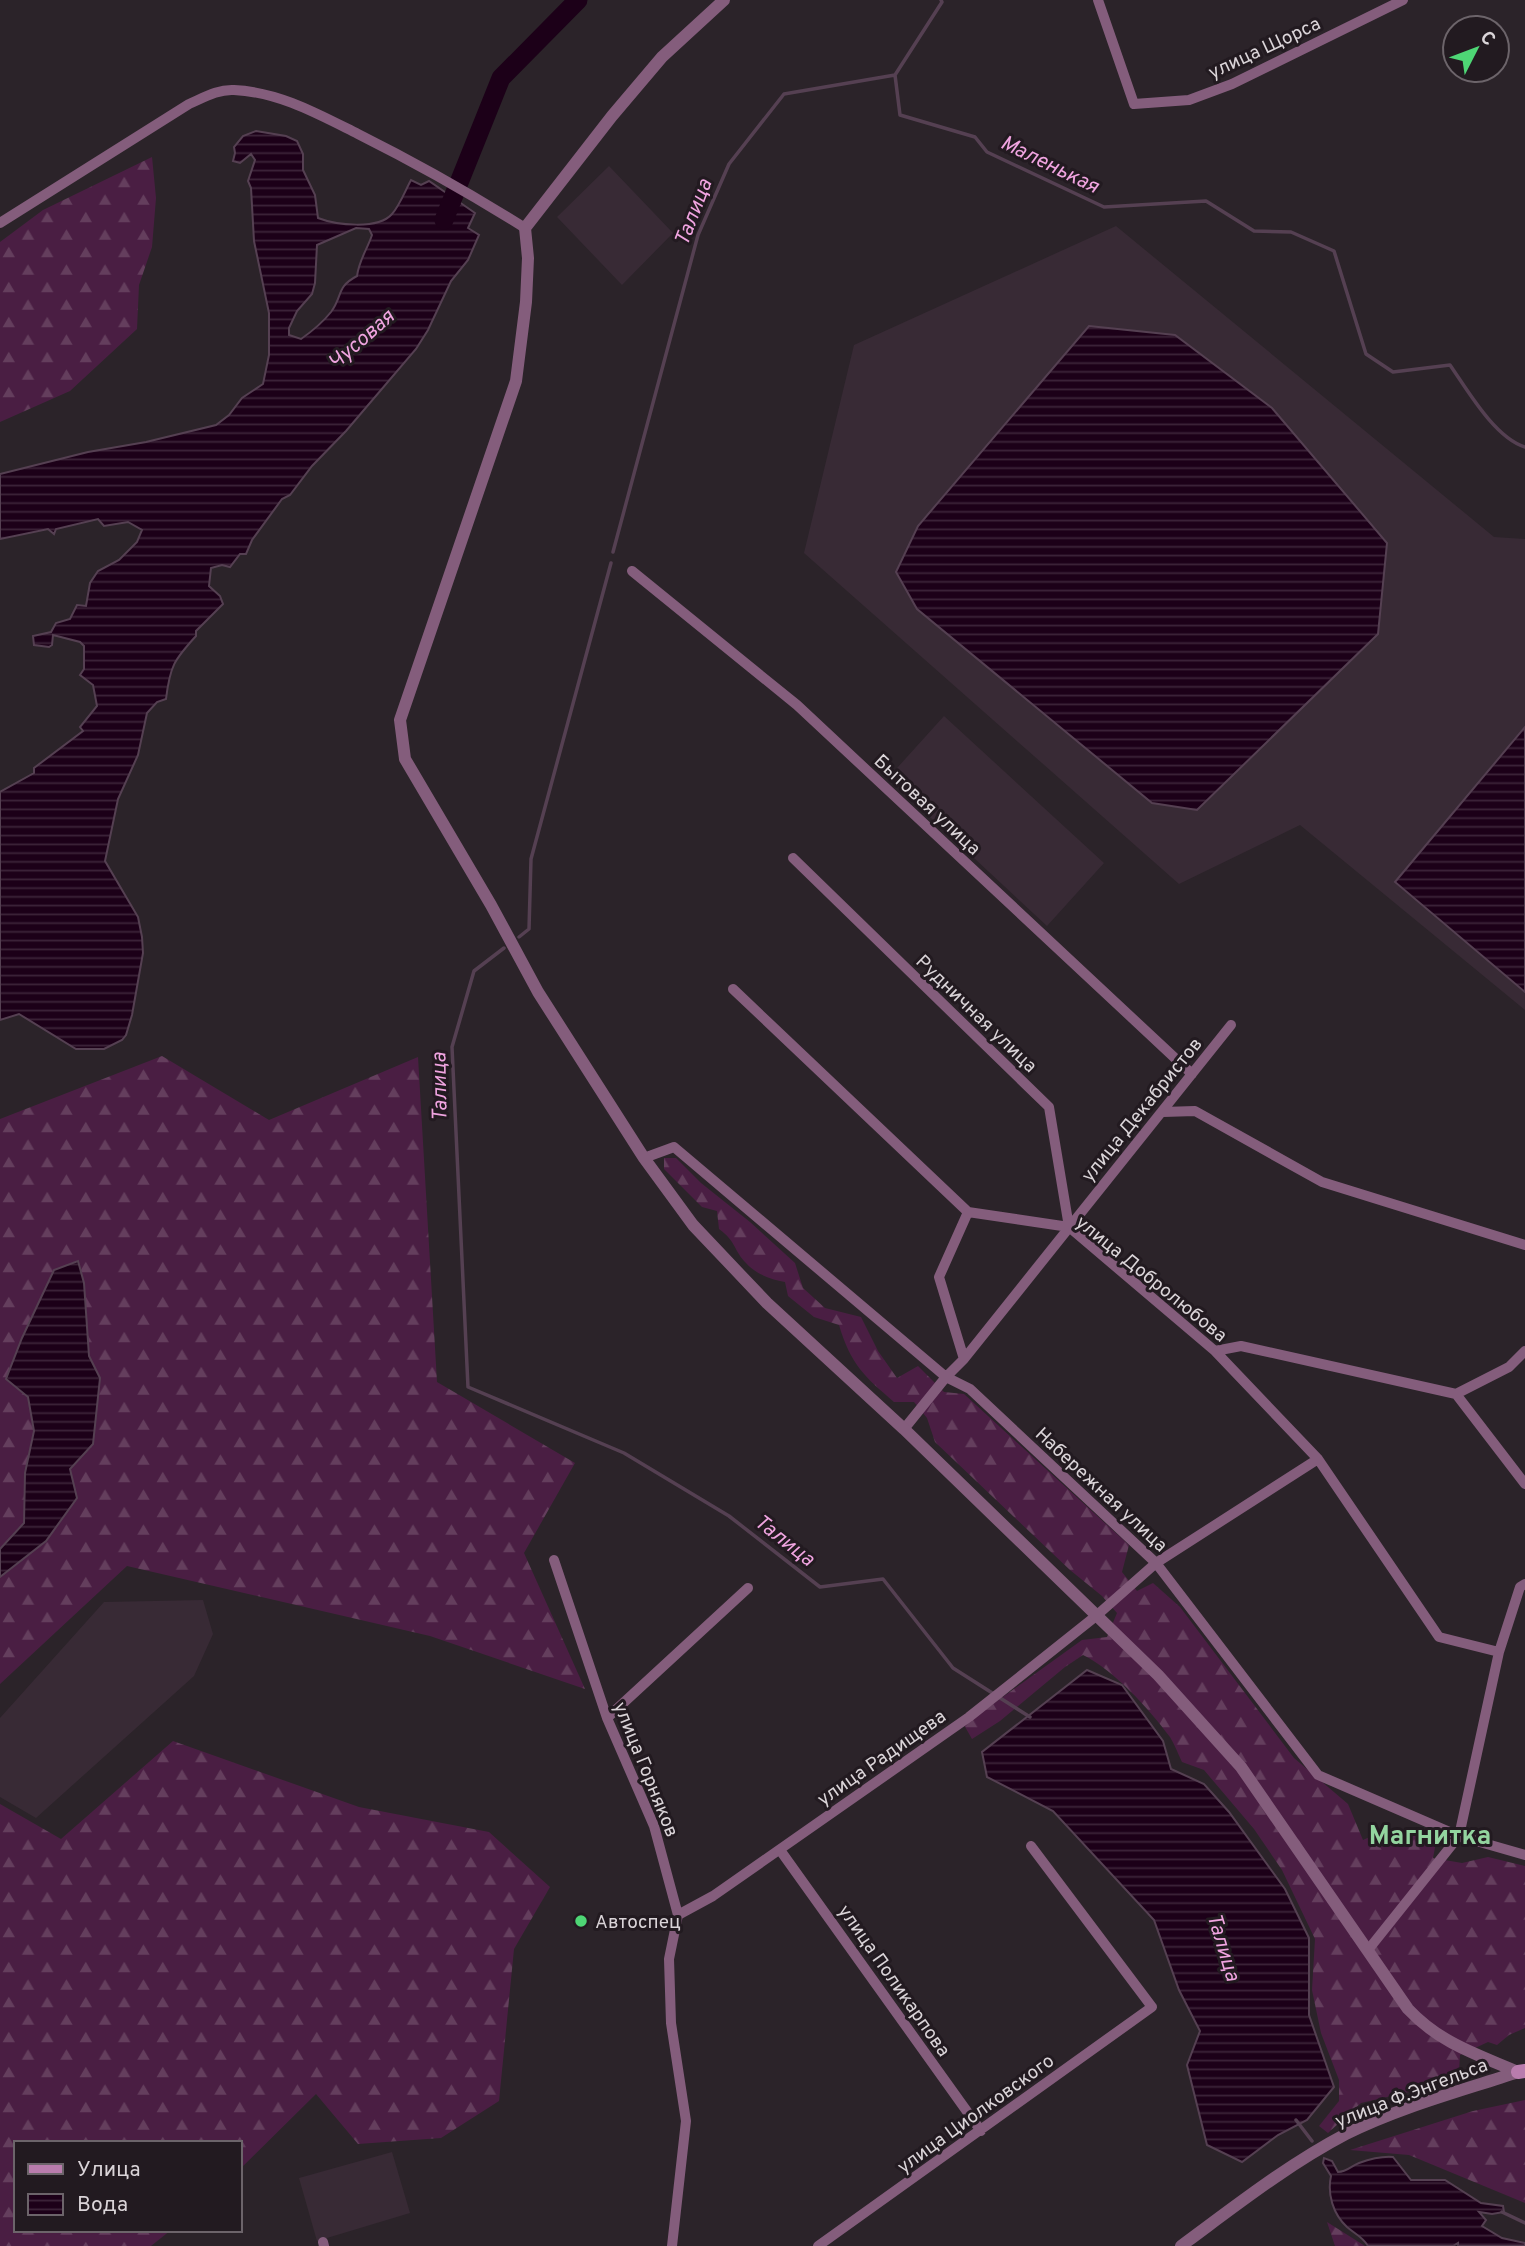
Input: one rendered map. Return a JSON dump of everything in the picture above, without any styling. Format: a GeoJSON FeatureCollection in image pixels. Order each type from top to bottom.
{"type":"FeatureCollection","features":[{"type":"Feature","properties":{"kind":"street"},"geometry":{"type":"LineString","coordinates":[[724,0],[662,57],[612,116],[525,228],[528,258],[526,302],[516,381],[400,720],[405,759],[491,905],[538,992],[644,1158],[693,1225],[758,1294],[904,1429],[1158,1675],[1241,1767],[1408,2009],[1425,2027],[1447,2041],[1522,2072]]}},
{"type":"Feature","properties":{"kind":"street","name":"улица Щорса"},"geometry":{"type":"LineString","coordinates":[[1098,0],[1134,104],[1189,100],[1231,84],[1403,0]]}},
{"type":"Feature","properties":{"kind":"street"},"geometry":{"type":"LineString","coordinates":[[0,223],[188,104],[212,93],[231,90],[267,94],[305,107],[416,163],[525,228]]}},
{"type":"Feature","properties":{"kind":"street","name":"Бытовая улица"},"geometry":{"type":"LineString","coordinates":[[632,571],[797,705],[1192,1074]]}},
{"type":"Feature","properties":{"kind":"street","name":"Рудничная улица"},"geometry":{"type":"LineString","coordinates":[[793,858],[1049,1107],[1069,1227]]}},
{"type":"Feature","properties":{"kind":"street"},"geometry":{"type":"LineString","coordinates":[[733,989],[968,1212],[939,1277],[964,1359]]}},
{"type":"Feature","properties":{"kind":"street","name":"улица Декабристов"},"geometry":{"type":"LineString","coordinates":[[904,1429],[964,1359],[1231,1025]]}},
{"type":"Feature","properties":{"kind":"street"},"geometry":{"type":"LineString","coordinates":[[1163,1112],[1195,1111],[1322,1182],[1525,1245]]}},
{"type":"Feature","properties":{"kind":"street","name":"Набережная улица"},"geometry":{"type":"LineString","coordinates":[[644,1158],[674,1147],[946,1377],[970,1389],[1156,1563],[1318,1775],[1459,1836],[1525,1855]]}},
{"type":"Feature","properties":{"kind":"street","name":"улица Добролюбова"},"geometry":{"type":"LineString","coordinates":[[968,1212],[1069,1227],[1214,1351],[1318,1459],[1439,1637],[1499,1652]]}},
{"type":"Feature","properties":{"kind":"street"},"geometry":{"type":"LineString","coordinates":[[1214,1351],[1241,1346],[1456,1394],[1510,1367],[1525,1351]]}},
{"type":"Feature","properties":{"kind":"street"},"geometry":{"type":"LineString","coordinates":[[1456,1394],[1525,1485]]}},
{"type":"Feature","properties":{"kind":"street","name":"улица Радищева"},"geometry":{"type":"LineString","coordinates":[[678,1915],[713,1896],[951,1730],[1096,1616],[1156,1563],[1318,1459]]}},
{"type":"Feature","properties":{"kind":"street","name":"улица Горняков"},"geometry":{"type":"LineString","coordinates":[[554,1560],[607,1718],[654,1826],[678,1915],[669,1959],[671,2023],[686,2120],[672,2246]]}},
{"type":"Feature","properties":{"kind":"street"},"geometry":{"type":"LineString","coordinates":[[1367,1950],[1459,1836],[1499,1652],[1520,1587],[1525,1584]]}},
{"type":"Feature","properties":{"kind":"street"},"geometry":{"type":"LineString","coordinates":[[607,1718],[748,1588]]}},
{"type":"Feature","properties":{"kind":"street","name":"улица Циолковского"},"geometry":{"type":"LineString","coordinates":[[818,2246],[1152,2007],[1031,1846]]}},
{"type":"Feature","properties":{"kind":"street","name":"улица Поликарпова"},"geometry":{"type":"LineString","coordinates":[[780,1850],[981,2131]]}},
{"type":"Feature","properties":{"kind":"street","name":"улица Ф.Энгельса"},"geometry":{"type":"LineString","coordinates":[[1181,2246],[1290,2168],[1347,2134],[1404,2110],[1522,2072]]}},
{"type":"Feature","properties":{"kind":"shaded area"},"geometry":{"type":"Polygon","coordinates":[[[609,166],[673,233],[622,285],[557,217],[609,166]]]}},
{"type":"Feature","properties":{"kind":"shaded area"},"geometry":{"type":"Polygon","coordinates":[[[1116,226],[1494,537],[1525,539],[1525,1010],[1300,825],[1179,884],[804,553],[854,345],[1116,226]]]}},
{"type":"Feature","properties":{"kind":"shaded area"},"geometry":{"type":"Polygon","coordinates":[[[944,716],[1104,863],[1047,926],[888,778],[944,716]]]}},
{"type":"Feature","properties":{"kind":"shaded area"},"geometry":{"type":"Polygon","coordinates":[[[203,1600],[213,1634],[194,1676],[36,1818],[0,1797],[0,1718],[104,1602],[203,1600]]]}},
{"type":"Feature","properties":{"kind":"shaded area"},"geometry":{"type":"Polygon","coordinates":[[[392,2152],[410,2213],[317,2241],[299,2178],[392,2152]]]}},
{"type":"Feature","properties":{"kind":"green space"},"geometry":{"type":"Polygon","coordinates":[[[152,157],[156,198],[152,247],[139,285],[137,329],[70,391],[0,422],[0,242],[43,210],[152,157]]]}},
{"type":"Feature","properties":{"kind":"green space"},"geometry":{"type":"Polygon","coordinates":[[[162,1056],[269,1120],[418,1057],[437,1382],[575,1463],[524,1553],[585,1689],[430,1636],[127,1566],[0,1684],[0,1119],[162,1056]]]}},
{"type":"Feature","properties":{"kind":"green space"},"geometry":{"type":"Polygon","coordinates":[[[664,1158],[676,1158],[701,1183],[795,1263],[803,1288],[825,1308],[861,1317],[878,1351],[897,1378],[918,1366],[944,1392],[964,1394],[1129,1545],[1122,1572],[1137,1591],[1153,1583],[1180,1607],[1294,1758],[1348,1804],[1363,1840],[1385,1830],[1437,1837],[1433,1858],[1462,1863],[1488,1857],[1525,1866],[1525,2028],[1509,2035],[1497,2045],[1488,2042],[1460,2055],[1459,2072],[1426,2088],[1361,2103],[1328,2133],[1319,2126],[1339,2101],[1339,2080],[1321,2033],[1312,1990],[1315,1939],[1282,1870],[1254,1829],[1204,1770],[1182,1762],[1170,1737],[1141,1703],[1107,1670],[1083,1655],[1000,1721],[972,1739],[964,1725],[1082,1640],[1107,1637],[1117,1613],[1102,1596],[1070,1570],[935,1442],[927,1418],[914,1402],[894,1402],[867,1377],[848,1350],[839,1325],[814,1317],[788,1296],[785,1282],[764,1276],[746,1263],[729,1238],[719,1229],[717,1211],[702,1207],[664,1169],[664,1158]]]}},
{"type":"Feature","properties":{"kind":"green space"},"geometry":{"type":"Polygon","coordinates":[[[173,1741],[359,1807],[489,1832],[550,1887],[514,1949],[499,2101],[441,2138],[358,2144],[316,2094],[242,2167],[242,2141],[14,2141],[14,2232],[168,2232],[151,2246],[0,2246],[0,1804],[61,1839],[173,1741]]]}},
{"type":"Feature","properties":{"kind":"green space"},"geometry":{"type":"Polygon","coordinates":[[[1525,2100],[1525,2203],[1409,2155],[1350,2150],[1473,2111],[1525,2100]]]}},
{"type":"Feature","properties":{"kind":"green space"},"geometry":{"type":"Polygon","coordinates":[[[1327,2222],[1365,2246],[1335,2246],[1327,2222]]]}},
{"type":"Feature","properties":{"kind":"water"},"geometry":{"type":"Polygon","coordinates":[[[256,131],[286,136],[297,141],[303,154],[303,170],[315,195],[318,218],[356,225],[386,219],[400,202],[411,180],[421,185],[429,181],[475,213],[468,228],[479,235],[468,260],[451,281],[416,349],[346,431],[312,466],[290,495],[282,499],[252,540],[246,554],[240,554],[230,567],[222,565],[211,568],[209,586],[220,596],[223,604],[196,631],[196,636],[178,658],[171,671],[166,699],[157,702],[147,713],[138,755],[118,799],[105,861],[138,917],[142,937],[143,953],[132,1015],[122,1040],[104,1049],[76,1049],[19,1014],[0,1020],[0,792],[34,773],[34,768],[83,731],[80,727],[97,706],[93,685],[80,675],[84,669],[84,646],[80,642],[53,635],[52,645],[49,647],[34,645],[33,636],[51,632],[56,623],[70,619],[77,605],[86,606],[90,583],[98,571],[119,560],[137,542],[142,530],[128,522],[104,526],[98,519],[56,529],[54,534],[48,529],[0,539],[0,474],[216,425],[229,415],[242,398],[263,384],[269,355],[269,313],[254,241],[251,188],[248,181],[255,160],[251,154],[240,163],[233,161],[234,147],[243,136],[256,131]],[[356,228],[317,245],[312,294],[297,311],[289,328],[289,335],[301,339],[331,312],[343,288],[357,276],[372,235],[369,229],[356,228]]]}},
{"type":"Feature","properties":{"kind":"water"},"geometry":{"type":"Polygon","coordinates":[[[1089,326],[1175,335],[1272,408],[1387,543],[1378,634],[1197,810],[1152,803],[917,609],[896,572],[918,526],[1089,326]]]}},
{"type":"Feature","properties":{"kind":"water"},"geometry":{"type":"Polygon","coordinates":[[[1525,727],[1525,992],[1395,882],[1525,727]]]}},
{"type":"Feature","properties":{"kind":"water"},"geometry":{"type":"Polygon","coordinates":[[[78,1261],[84,1283],[89,1356],[100,1378],[93,1444],[70,1469],[77,1498],[46,1541],[0,1577],[0,1549],[24,1523],[25,1473],[34,1431],[28,1397],[6,1379],[54,1270],[78,1261]]]}},
{"type":"Feature","properties":{"kind":"water"},"geometry":{"type":"Polygon","coordinates":[[[1087,1670],[1122,1685],[1163,1741],[1171,1769],[1204,1784],[1229,1812],[1285,1889],[1309,1938],[1309,2015],[1334,2087],[1307,2120],[1278,2135],[1242,2162],[1207,2145],[1187,2065],[1200,2031],[1179,1990],[1154,1920],[1053,1811],[987,1777],[982,1752],[1087,1670]]]}},
{"type":"Feature","properties":{"kind":"water"},"geometry":{"type":"Polygon","coordinates":[[[1393,2157],[1411,2180],[1445,2180],[1481,2203],[1503,2206],[1504,2212],[1479,2212],[1486,2220],[1482,2226],[1502,2238],[1525,2243],[1525,2246],[1458,2246],[1458,2243],[1453,2246],[1368,2246],[1342,2222],[1335,2210],[1330,2190],[1331,2176],[1323,2163],[1324,2158],[1332,2161],[1338,2172],[1371,2159],[1393,2157]]]}},
{"type":"Feature","properties":{"kind":"waterway","name":"Чусовая"},"geometry":{"type":"LineString","coordinates":[[444,220],[501,78],[578,0]]}},
{"type":"Feature","properties":{"kind":"waterway","name":"Талица"},"geometry":{"type":"LineString","coordinates":[[613,552],[698,235],[729,164],[784,94],[895,75],[941,0]]}},
{"type":"Feature","properties":{"kind":"waterway","name":"Маленькая"},"geometry":{"type":"LineString","coordinates":[[895,75],[900,115],[975,137],[987,152],[1104,207],[1206,201],[1254,231],[1291,232],[1334,251],[1366,354],[1393,372],[1450,365],[1493,424],[1514,442],[1525,447]]}},
{"type":"Feature","properties":{"kind":"waterway","name":"Талица"},"geometry":{"type":"LineString","coordinates":[[519,937],[529,929],[531,859],[611,563]]}},
{"type":"Feature","properties":{"kind":"waterway","name":"Талица"},"geometry":{"type":"LineString","coordinates":[[504,948],[474,971],[452,1047],[468,1387],[624,1453],[729,1516],[820,1587],[883,1579],[953,1668],[1030,1717]]}},
{"type":"Feature","properties":{"kind":"waterway","name":"Талица"},"geometry":{"type":"LineString","coordinates":[[1296,2120],[1312,2141]]}},
{"type":"Feature","properties":{"kind":"waterway","name":"Талица"},"geometry":{"type":"LineString","coordinates":[[1502,2212],[1525,2223]]}},
{"type":"Feature","properties":{"kind":"place","name":"Автоспец"},"geometry":{"type":"Point","coordinates":[581,1921]}},
{"type":"Feature","properties":{"kind":"district","name":"Магнитка"},"geometry":{"type":"Point","coordinates":[1430,1835]}}]}
